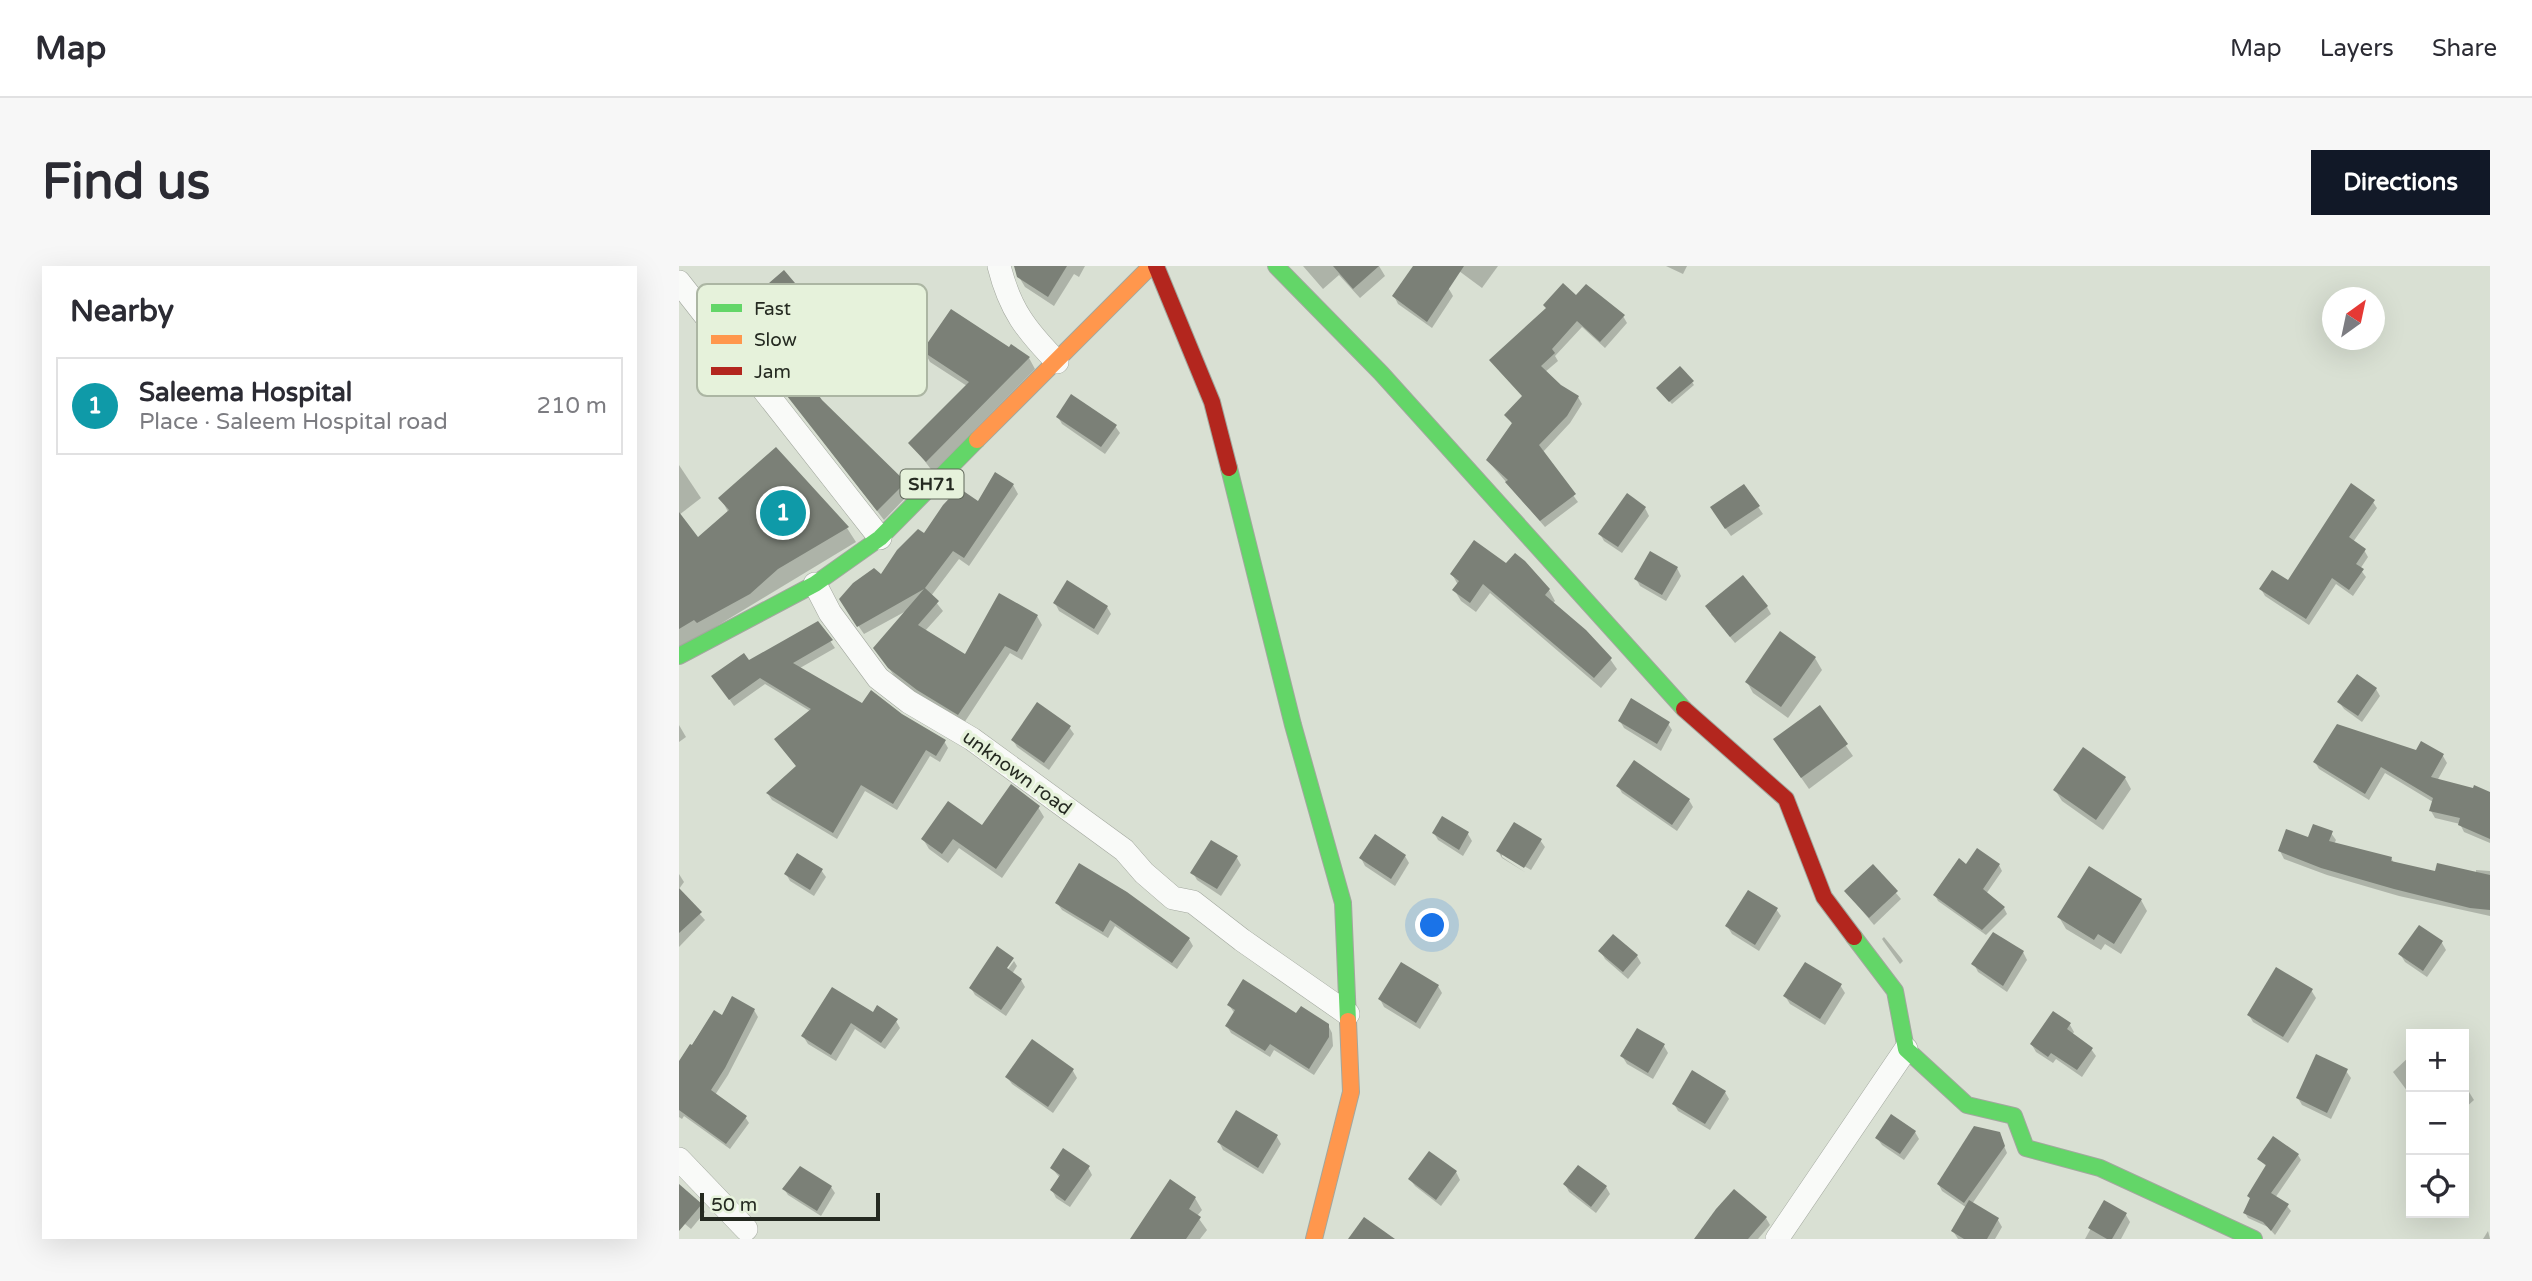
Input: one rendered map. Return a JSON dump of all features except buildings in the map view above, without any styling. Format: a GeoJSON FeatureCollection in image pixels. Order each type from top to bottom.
{"type":"FeatureCollection","features":[{"type":"Feature","properties":{"kind":"street"},"geometry":{"type":"LineString","coordinates":[[999,266],[1010,303],[1038,342],[1057,362]]}},
{"type":"Feature","properties":{"kind":"street","name":"SH71"},"geometry":{"type":"LineString","coordinates":[[679,656],[815,584],[880,538],[1151,266]]}},
{"type":"Feature","properties":{"kind":"street"},"geometry":{"type":"LineString","coordinates":[[1156,266],[1212,402],[1293,725],[1343,903],[1351,1092],[1314,1239]]}},
{"type":"Feature","properties":{"kind":"street"},"geometry":{"type":"LineString","coordinates":[[1276,266],[1381,373],[1683,708],[1786,799],[1824,897],[1895,991],[1906,1049],[1967,1105],[2014,1116],[2026,1148],[2099,1168],[2254,1239]]}},
{"type":"Feature","properties":{"kind":"street"},"geometry":{"type":"LineString","coordinates":[[679,282],[697,305]]}},
{"type":"Feature","properties":{"kind":"street"},"geometry":{"type":"LineString","coordinates":[[769,396],[880,538]]}},
{"type":"Feature","properties":{"kind":"street","name":"unknown road"},"geometry":{"type":"LineString","coordinates":[[815,584],[830,613],[878,678],[909,702],[972,739],[1124,850],[1144,873],[1173,898],[1192,902],[1348,1014]]}},
{"type":"Feature","properties":{"kind":"street"},"geometry":{"type":"LineString","coordinates":[[1777,1239],[1906,1049]]}},
{"type":"Feature","properties":{"kind":"street"},"geometry":{"type":"LineString","coordinates":[[679,1159],[746,1229]]}},
{"type":"Feature","properties":{"kind":"traffic: fast"},"geometry":{"type":"LineString","coordinates":[[1276,266],[1381,373],[1684,709]]}},
{"type":"Feature","properties":{"kind":"traffic: fast"},"geometry":{"type":"LineString","coordinates":[[679,656],[815,584],[880,538],[977,440]]}},
{"type":"Feature","properties":{"kind":"traffic: fast"},"geometry":{"type":"LineString","coordinates":[[1229,468],[1293,725],[1343,903],[1348,1021]]}},
{"type":"Feature","properties":{"kind":"traffic: fast"},"geometry":{"type":"LineString","coordinates":[[1854,937],[1895,991],[1906,1049],[1967,1105],[2014,1116],[2026,1148],[2100,1168],[2254,1239]]}},
{"type":"Feature","properties":{"kind":"traffic: slow"},"geometry":{"type":"LineString","coordinates":[[977,440],[1151,266]]}},
{"type":"Feature","properties":{"kind":"traffic: slow"},"geometry":{"type":"LineString","coordinates":[[1314,1239],[1351,1092],[1348,1021]]}},
{"type":"Feature","properties":{"kind":"traffic: jam"},"geometry":{"type":"LineString","coordinates":[[1156,266],[1212,402],[1229,468]]}},
{"type":"Feature","properties":{"kind":"traffic: jam"},"geometry":{"type":"LineString","coordinates":[[1684,709],[1786,799],[1824,897],[1854,937]]}},
{"type":"Feature","properties":{"kind":"place","name":"Saleema Hospital"},"geometry":{"type":"Point","coordinates":[783,513]}}]}
